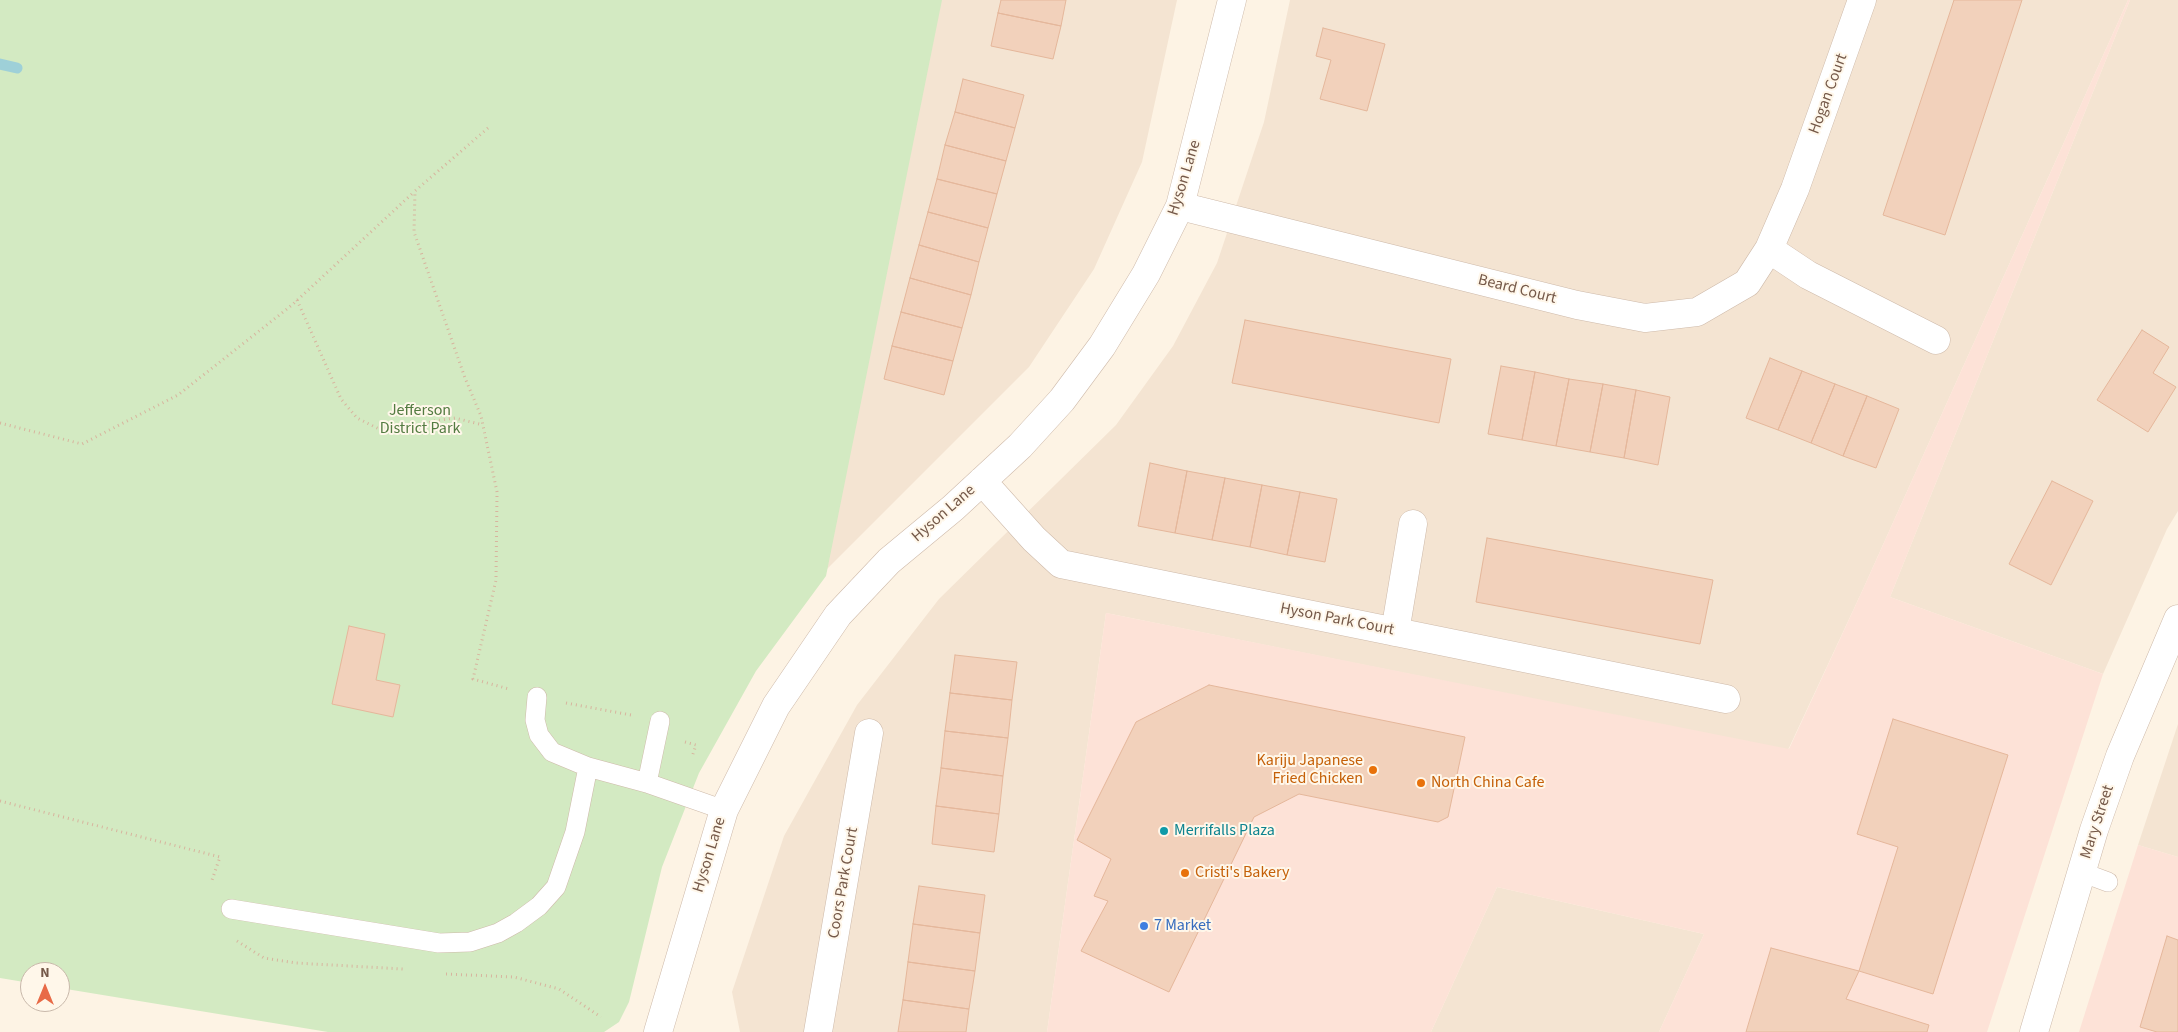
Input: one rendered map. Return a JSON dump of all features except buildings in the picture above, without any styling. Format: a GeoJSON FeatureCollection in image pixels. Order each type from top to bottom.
{"type":"FeatureCollection","features":[{"type":"Feature","properties":{"kind":"street","name":"Hyson Lane"},"geometry":{"type":"LineString","coordinates":[[658,1032],[724,810],[776,706],[838,615],[889,561],[1020,446],[1062,400],[1102,346],[1146,274],[1180,206],[1232,0]]}},
{"type":"Feature","properties":{"kind":"street","name":"Hogan Court"},"geometry":{"type":"LineString","coordinates":[[1795,189],[1862,0]]}},
{"type":"Feature","properties":{"kind":"street","name":"Beard Court"},"geometry":{"type":"LineString","coordinates":[[1180,206],[1577,305],[1645,318],[1697,312],[1747,283],[1768,249],[1795,189]]}},
{"type":"Feature","properties":{"kind":"street"},"geometry":{"type":"LineString","coordinates":[[1768,249],[1808,275],[1936,340]]}},
{"type":"Feature","properties":{"kind":"street","name":"Hyson Park Court"},"geometry":{"type":"LineString","coordinates":[[982,481],[1034,539],[1061,564],[1726,699]]}},
{"type":"Feature","properties":{"kind":"street"},"geometry":{"type":"LineString","coordinates":[[1395,632],[1413,524]]}},
{"type":"Feature","properties":{"kind":"street","name":"Mary Street"},"geometry":{"type":"LineString","coordinates":[[2034,1032],[2081,872],[2120,756],[2178,619]]}},
{"type":"Feature","properties":{"kind":"street","name":"Coors Park Court"},"geometry":{"type":"LineString","coordinates":[[818,1032],[869,733]]}},
{"type":"Feature","properties":{"kind":"lane"},"geometry":{"type":"LineString","coordinates":[[537,697],[535,720],[539,735],[552,752],[588,767],[647,783],[724,810]]}},
{"type":"Feature","properties":{"kind":"lane"},"geometry":{"type":"LineString","coordinates":[[647,783],[660,721]]}},
{"type":"Feature","properties":{"kind":"lane"},"geometry":{"type":"LineString","coordinates":[[231,909],[439,943],[470,942],[498,933],[539,906],[556,887],[575,832],[588,767]]}},
{"type":"Feature","properties":{"kind":"lane"},"geometry":{"type":"LineString","coordinates":[[2081,872],[2108,882]]}},
{"type":"Feature","properties":{"kind":"path"},"geometry":{"type":"LineString","coordinates":[[0,423],[82,444],[178,395],[297,300],[414,191],[488,128]]}},
{"type":"Feature","properties":{"kind":"path"},"geometry":{"type":"LineString","coordinates":[[414,191],[414,232],[483,425],[497,492],[496,580],[473,679],[509,689]]}},
{"type":"Feature","properties":{"kind":"path"},"geometry":{"type":"LineString","coordinates":[[297,300],[341,399],[357,418],[381,430],[402,432],[434,421],[455,418],[483,425]]}},
{"type":"Feature","properties":{"kind":"path"},"geometry":{"type":"LineString","coordinates":[[563,702],[634,716]]}},
{"type":"Feature","properties":{"kind":"path"},"geometry":{"type":"LineString","coordinates":[[0,801],[220,857],[212,880]]}},
{"type":"Feature","properties":{"kind":"path"},"geometry":{"type":"LineString","coordinates":[[234,940],[264,958],[296,963],[409,970]]}},
{"type":"Feature","properties":{"kind":"path"},"geometry":{"type":"LineString","coordinates":[[442,973],[514,977],[559,989],[601,1017]]}},
{"type":"Feature","properties":{"kind":"shaded area"},"geometry":{"type":"Polygon","coordinates":[[[938,0],[1177,0],[1142,162],[1094,269],[1029,367],[825,571],[938,0]]]}},
{"type":"Feature","properties":{"kind":"shaded area"},"geometry":{"type":"Polygon","coordinates":[[[1290,0],[2128,0],[1864,587],[1788,750],[1106,613],[1047,1032],[740,1032],[732,992],[784,836],[857,705],[939,599],[1116,425],[1173,346],[1217,263],[1264,122],[1290,0]]]}},
{"type":"Feature","properties":{"kind":"shaded area"},"geometry":{"type":"Polygon","coordinates":[[[2128,0],[2130,0],[1890,597],[2103,674],[1987,1032],[1659,1032],[1704,934],[1497,887],[1431,1032],[1047,1032],[1106,613],[1789,749],[1864,587],[2128,0]]]}},
{"type":"Feature","properties":{"kind":"shaded area"},"geometry":{"type":"Polygon","coordinates":[[[2130,0],[2178,0],[2178,511],[2167,529],[2103,674],[1890,597],[2130,0]]]}},
{"type":"Feature","properties":{"kind":"shaded area"},"geometry":{"type":"Polygon","coordinates":[[[2178,724],[2178,857],[2138,845],[2178,724]]]}},
{"type":"Feature","properties":{"kind":"shaded area"},"geometry":{"type":"Polygon","coordinates":[[[2138,845],[2178,857],[2178,1032],[2079,1032],[2138,845]]]}},
{"type":"Feature","properties":{"kind":"shaded area"},"geometry":{"type":"Polygon","coordinates":[[[1497,887],[1704,934],[1659,1032],[1431,1032],[1497,887]]]}},
{"type":"Feature","properties":{"kind":"green space","name":"Jefferson District Park"},"geometry":{"type":"Polygon","coordinates":[[[0,0],[942,0],[826,576],[756,671],[699,773],[662,867],[629,1002],[619,1022],[604,1032],[328,1032],[70,990],[70,962],[20,962],[20,981],[0,978],[0,0]]]}},
{"type":"Feature","properties":{"kind":"waterway"},"geometry":{"type":"LineString","coordinates":[[0,64],[17,68]]}},
{"type":"Feature","properties":{"kind":"place","name":"Kariju Japanese Fried Chicken"},"geometry":{"type":"Point","coordinates":[1373,770]}},
{"type":"Feature","properties":{"kind":"place","name":"North China Cafe"},"geometry":{"type":"Point","coordinates":[1421,783]}},
{"type":"Feature","properties":{"kind":"place","name":"Merrifalls Plaza"},"geometry":{"type":"Point","coordinates":[1164,831]}},
{"type":"Feature","properties":{"kind":"place","name":"Cristi's Bakery"},"geometry":{"type":"Point","coordinates":[1185,873]}},
{"type":"Feature","properties":{"kind":"place","name":"7 Market"},"geometry":{"type":"Point","coordinates":[1144,926]}}]}
